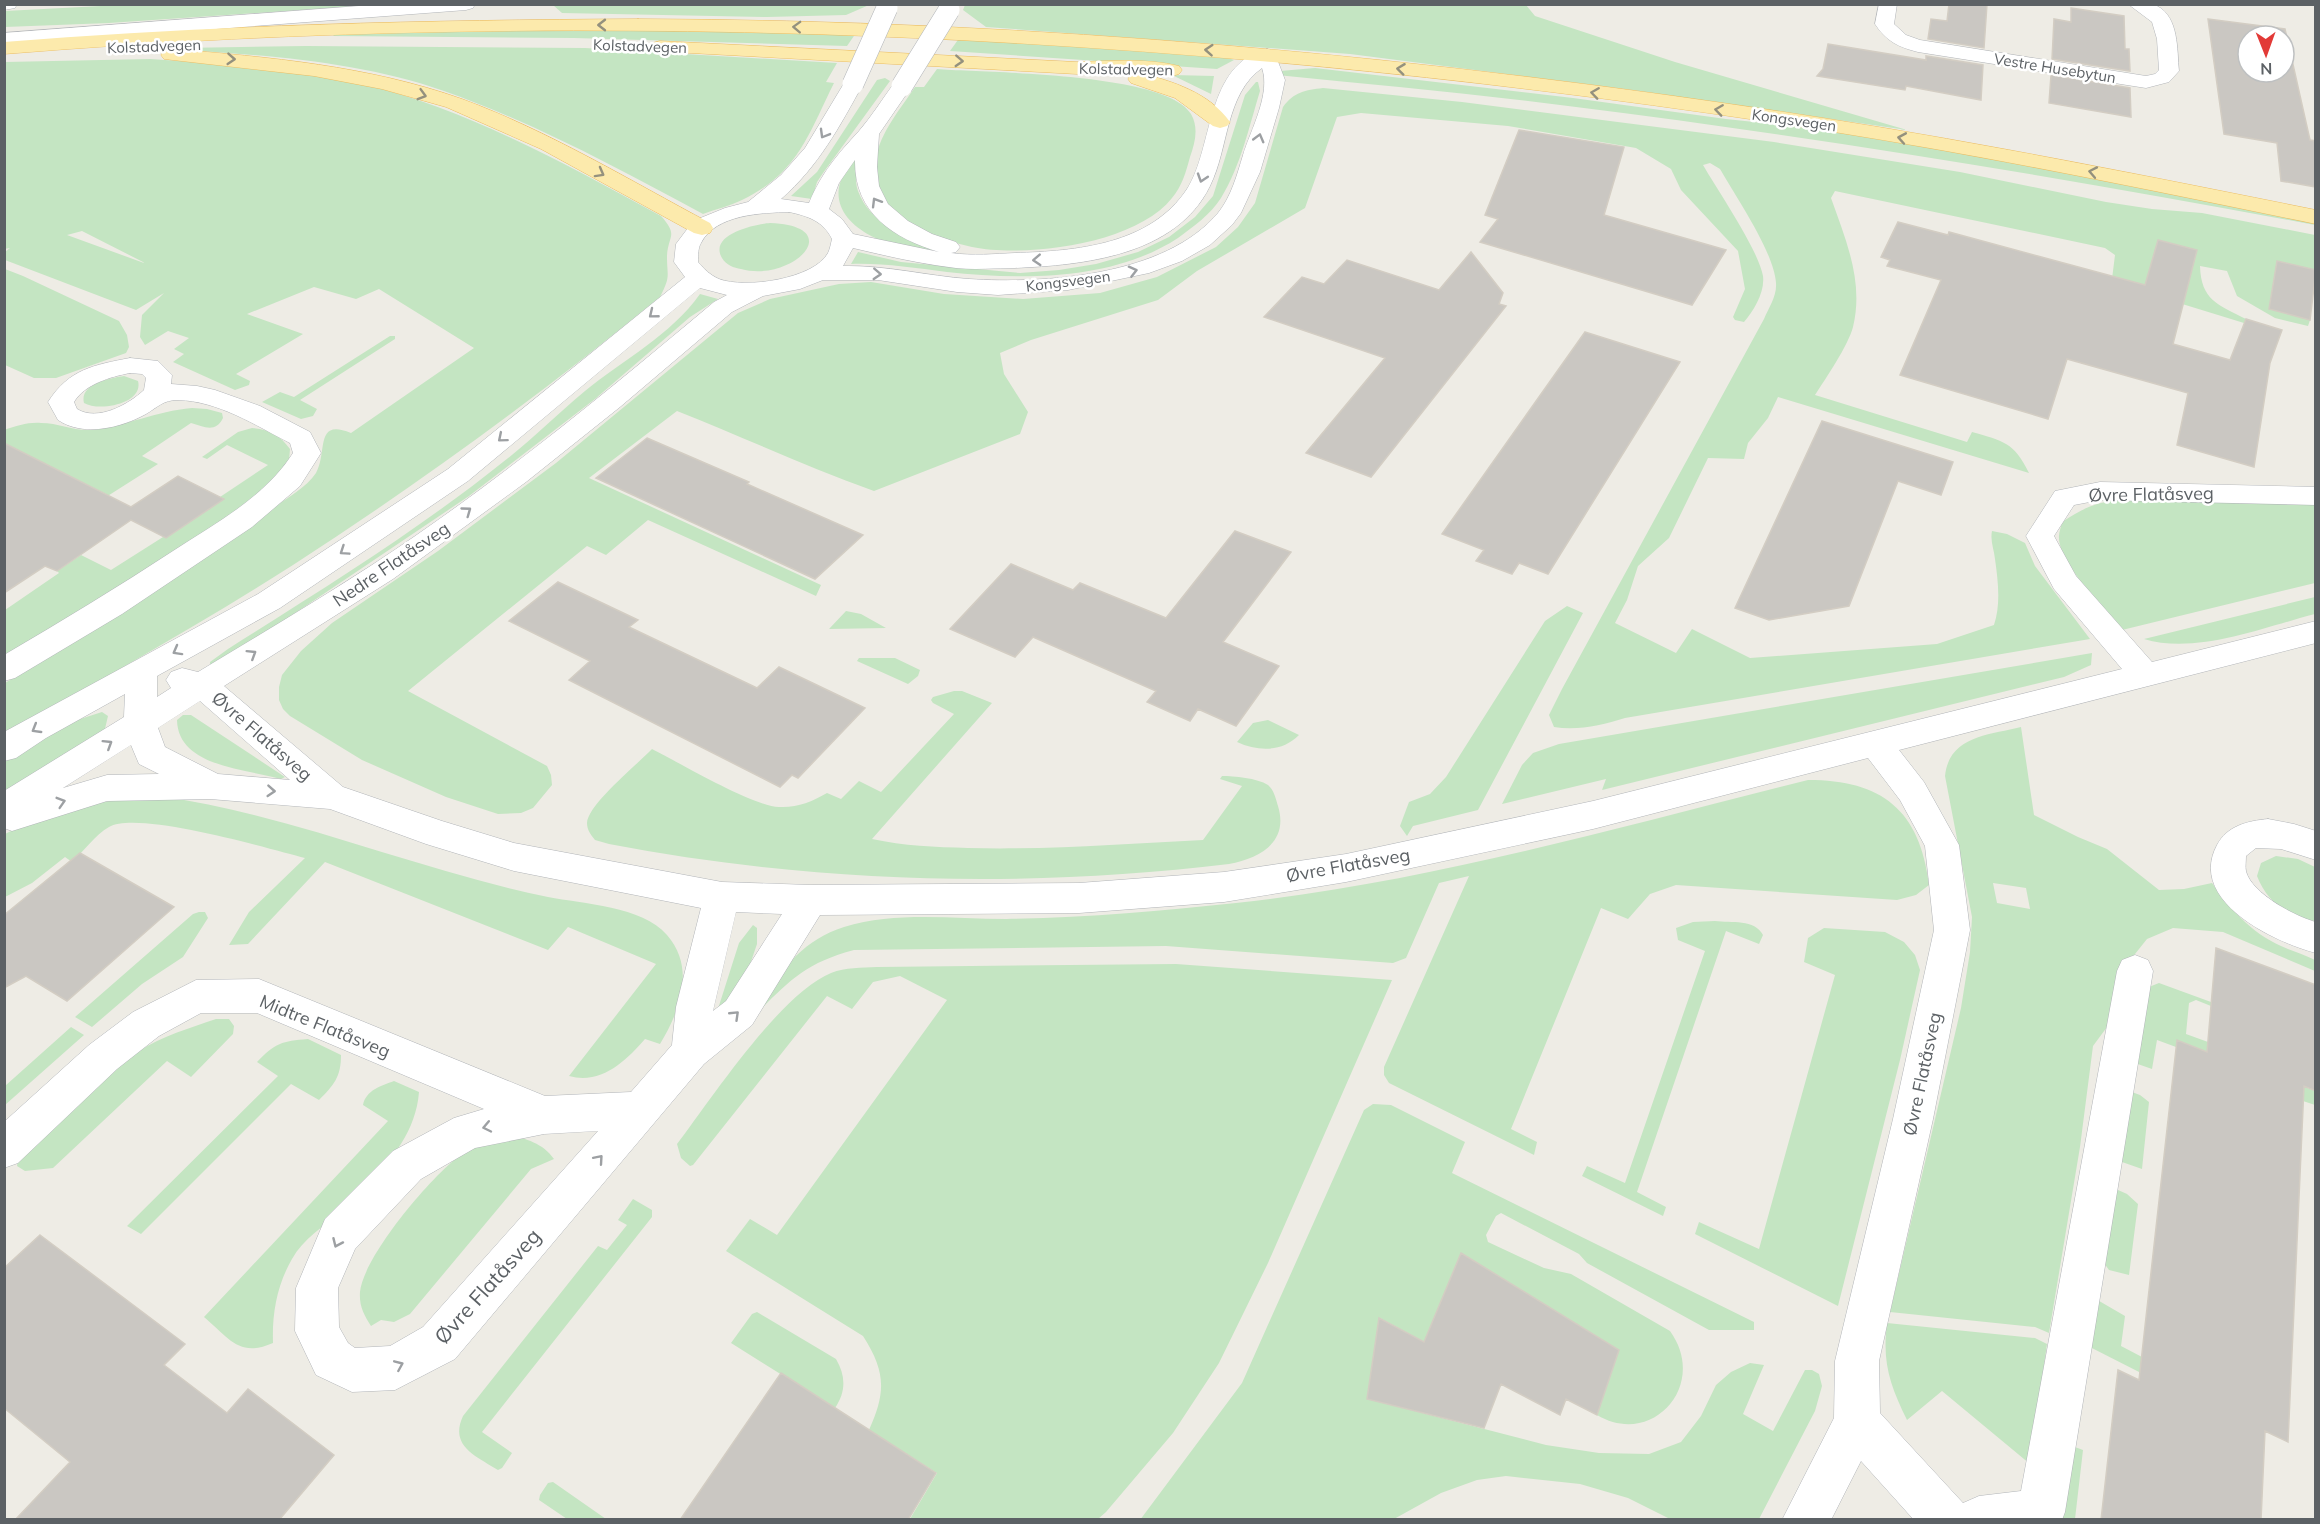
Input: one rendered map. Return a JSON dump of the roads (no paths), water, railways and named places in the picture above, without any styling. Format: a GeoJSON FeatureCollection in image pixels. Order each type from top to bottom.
{"type":"FeatureCollection","features":[{"type":"Feature","properties":{"kind":"main road","name":"Kolstadvegen"},"geometry":{"type":"LineString","coordinates":[[4,48],[343,29],[753,26],[1044,38],[1267,55]]}},
{"type":"Feature","properties":{"kind":"main road","name":"Kolstadvegen"},"geometry":{"type":"LineString","coordinates":[[4,53],[139,45],[317,41],[572,44]]}},
{"type":"Feature","properties":{"kind":"main road","name":"Kolstadvegen"},"geometry":{"type":"LineString","coordinates":[[643,46],[1077,68],[1134,67],[1187,71]]}},
{"type":"Feature","properties":{"kind":"main road"},"geometry":{"type":"LineString","coordinates":[[4,59],[169,55],[259,61],[358,76],[453,103],[537,138],[702,228]]}},
{"type":"Feature","properties":{"kind":"main road","name":"Kongsvegen"},"geometry":{"type":"LineString","coordinates":[[1267,55],[1548,86],[1818,123],[2035,161],[2316,217]]}},
{"type":"Feature","properties":{"kind":"main road"},"geometry":{"type":"LineString","coordinates":[[1077,68],[1123,75],[1170,86],[1198,103],[1220,122]]}},
{"type":"Feature","properties":{"kind":"main road"},"geometry":{"type":"LineString","coordinates":[[1219,73],[1286,79]]}},
{"type":"Feature","properties":{"kind":"main road","name":"Kongsvegen"},"geometry":{"type":"LineString","coordinates":[[1664,122],[2051,181],[2316,228]]}},
{"type":"Feature","properties":{"kind":"street"},"geometry":{"type":"LineString","coordinates":[[4,39],[466,4]]}},
{"type":"Feature","properties":{"kind":"street","name":"Vestre Husebytun"},"geometry":{"type":"LineString","coordinates":[[1888,4],[1884,24],[1891,34],[1902,41],[1918,46],[2146,82],[2162,78],[2169,71],[2163,23],[2158,14],[2137,4]]}},
{"type":"Feature","properties":{"kind":"street"},"geometry":{"type":"LineString","coordinates":[[757,206],[793,179],[815,150],[853,84],[888,6]]}},
{"type":"Feature","properties":{"kind":"street"},"geometry":{"type":"LineString","coordinates":[[817,211],[828,183],[843,160],[868,134],[902,86],[950,7]]}},
{"type":"Feature","properties":{"kind":"street"},"geometry":{"type":"LineString","coordinates":[[1267,55],[1286,79]]}},
{"type":"Feature","properties":{"kind":"street","name":"Kongsvegen"},"geometry":{"type":"LineString","coordinates":[[844,239],[899,253],[974,262],[1036,261],[1076,257],[1123,245],[1156,230],[1176,216],[1198,189],[1220,122],[1241,75],[1267,55]]}},
{"type":"Feature","properties":{"kind":"street","name":"Kongsvegen"},"geometry":{"type":"LineString","coordinates":[[819,273],[879,273],[968,286],[1028,287],[1092,281],[1145,268],[1202,239],[1223,222],[1239,200],[1286,79]]}},
{"type":"Feature","properties":{"kind":"street"},"geometry":{"type":"LineString","coordinates":[[868,134],[866,167],[868,188],[882,212],[906,230],[935,244],[1002,261]]}},
{"type":"Feature","properties":{"kind":"street"},"geometry":{"type":"LineString","coordinates":[[789,205],[817,211],[836,223],[844,239],[838,257],[819,273],[790,285],[756,290],[723,287],[699,277],[686,262],[687,244],[702,228],[726,214],[757,206],[789,205]]}},
{"type":"Feature","properties":{"kind":"street","name":"Nedre Flatåsveg"},"geometry":{"type":"LineString","coordinates":[[4,749],[34,729],[269,601],[458,475],[699,277]]}},
{"type":"Feature","properties":{"kind":"street","name":"Nedre Flatåsveg"},"geometry":{"type":"LineString","coordinates":[[4,808],[383,572],[516,476],[611,401],[723,307],[756,290]]}},
{"type":"Feature","properties":{"kind":"street"},"geometry":{"type":"LineString","coordinates":[[4,670],[111,606],[242,520],[290,480],[307,453],[301,438],[236,406],[205,394],[157,393]]}},
{"type":"Feature","properties":{"kind":"street","name":"Øvre Flatåsveg"},"geometry":{"type":"LineString","coordinates":[[2146,676],[2064,582],[2040,536],[2065,498],[2100,491],[2316,496]]}},
{"type":"Feature","properties":{"kind":"street","name":"Øvre Flatåsveg"},"geometry":{"type":"LineString","coordinates":[[331,796],[202,685],[142,670],[140,724],[152,755],[213,786],[331,796],[514,858],[722,897],[810,900],[1079,898],[1224,887],[1346,868],[1593,815],[2316,632]]}},
{"type":"Feature","properties":{"kind":"street","name":"Øvre Flatåsveg"},"geometry":{"type":"LineString","coordinates":[[1805,1520],[1857,1422],[1857,1361],[1913,1119],[1952,930],[1942,845],[1912,791],[1875,744]]}},
{"type":"Feature","properties":{"kind":"street"},"geometry":{"type":"LineString","coordinates":[[4,819],[107,788],[213,786]]}},
{"type":"Feature","properties":{"kind":"street"},"geometry":{"type":"LineString","coordinates":[[2316,846],[2289,836],[2268,834],[2249,836],[2236,844],[2229,856],[2229,870],[2235,885],[2263,915],[2282,927],[2316,938]]}},
{"type":"Feature","properties":{"kind":"street"},"geometry":{"type":"LineString","coordinates":[[690,1052],[695,1007],[722,897]]}},
{"type":"Feature","properties":{"kind":"street","name":"Øvre Flatåsveg"},"geometry":{"type":"LineString","coordinates":[[641,1110],[544,1115],[468,1131],[407,1165],[340,1234],[318,1288],[317,1331],[332,1359],[352,1370],[395,1368],[440,1343],[641,1110],[690,1052],[739,1013],[810,900]]}},
{"type":"Feature","properties":{"kind":"street"},"geometry":{"type":"LineString","coordinates":[[1979,1520],[2041,1512],[2135,971]]}},
{"type":"Feature","properties":{"kind":"street","name":"Midtre Flatåsveg"},"geometry":{"type":"LineString","coordinates":[[4,1149],[103,1058],[146,1024],[196,998],[259,996],[388,1052],[544,1115]]}},
{"type":"Feature","properties":{"kind":"street"},"geometry":{"type":"LineString","coordinates":[[1857,1422],[1946,1520]]}}]}
